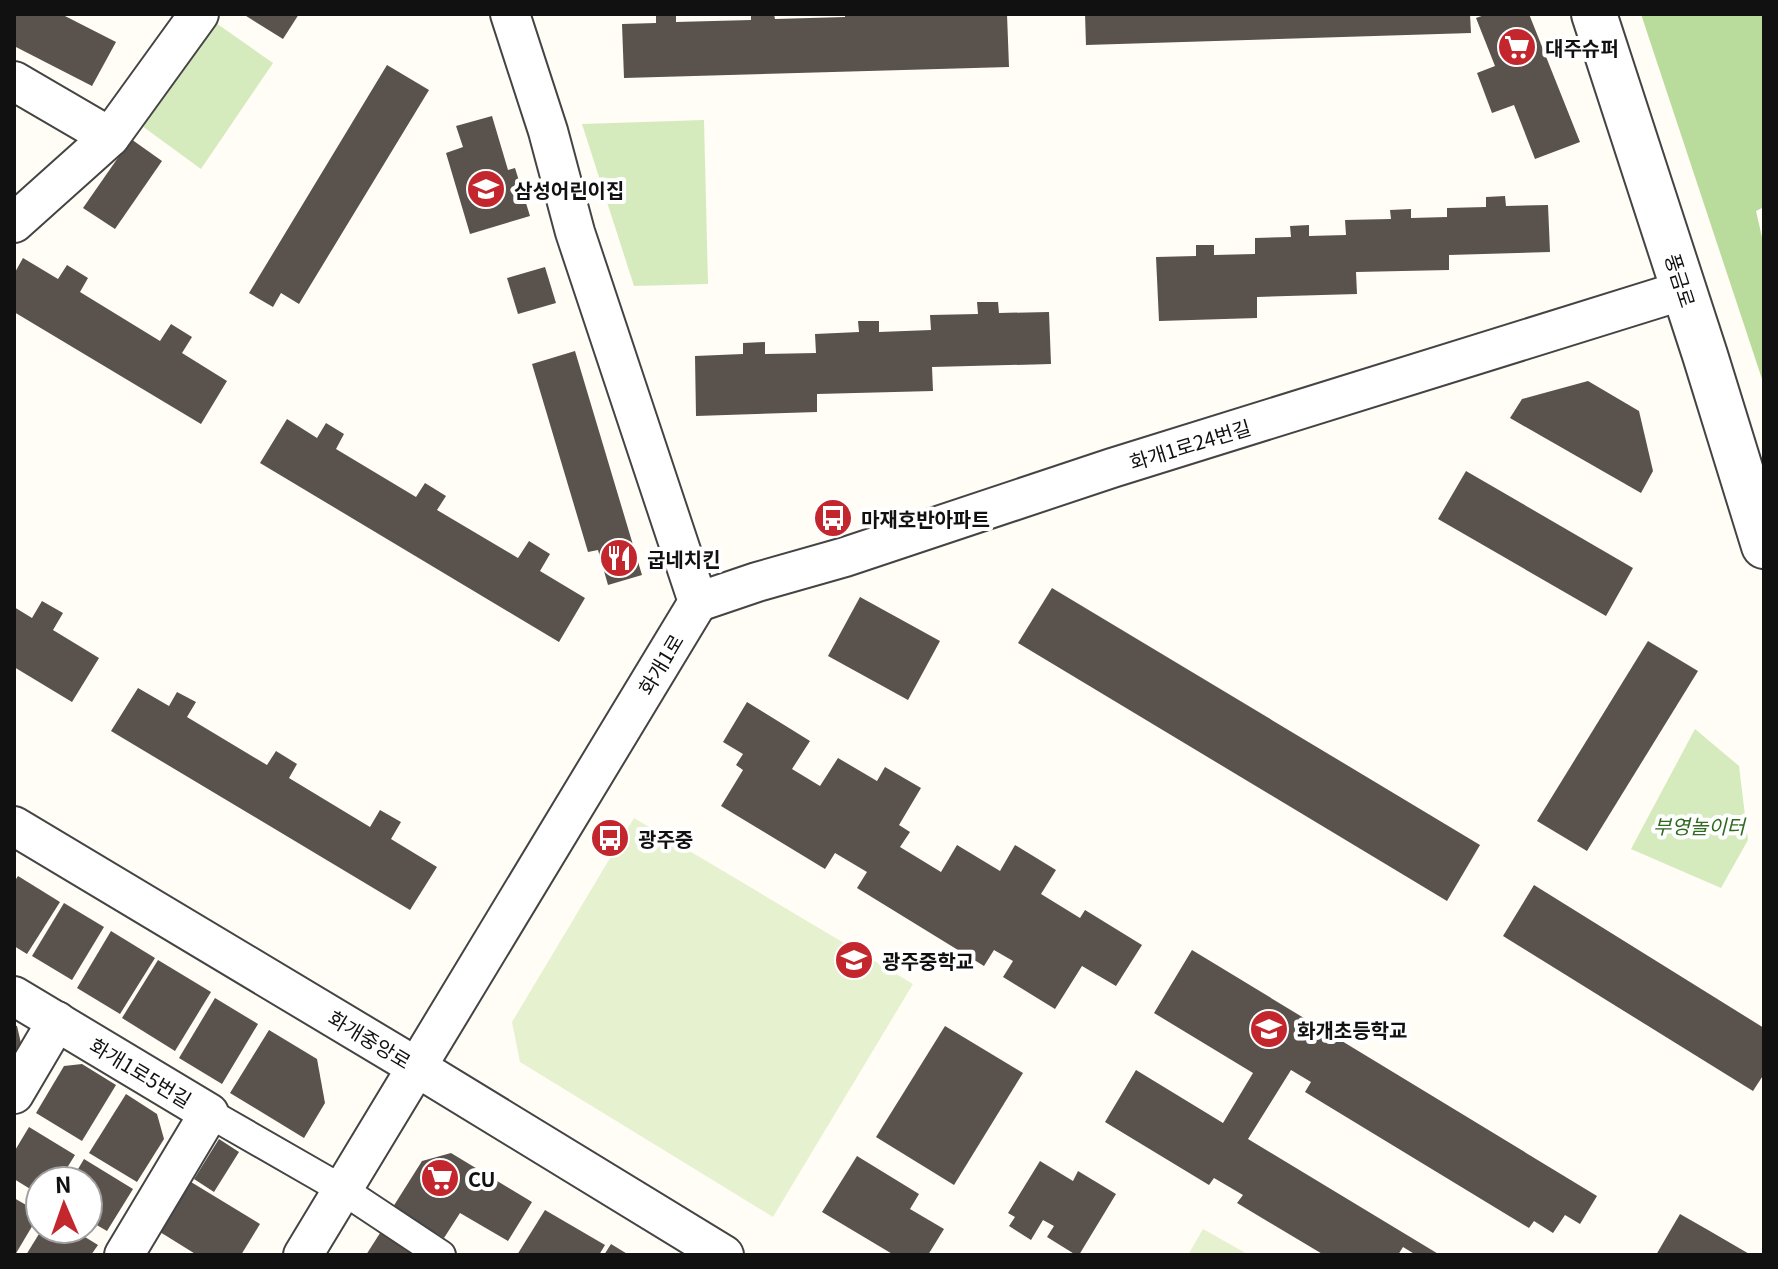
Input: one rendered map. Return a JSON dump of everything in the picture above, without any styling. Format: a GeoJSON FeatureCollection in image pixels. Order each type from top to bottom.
{"type":"FeatureCollection","features":[{"type":"Feature","properties":{"kind":"street"},"geometry":{"type":"LineString","coordinates":[[14,223],[110,137],[199,14]]}},
{"type":"Feature","properties":{"kind":"street"},"geometry":{"type":"LineString","coordinates":[[510,14],[548,131],[575,232],[698,602]]}},
{"type":"Feature","properties":{"kind":"street","name":"풍금로"},"geometry":{"type":"LineString","coordinates":[[1594,14],[1764,546]]}},
{"type":"Feature","properties":{"kind":"street"},"geometry":{"type":"LineString","coordinates":[[14,81],[110,137]]}},
{"type":"Feature","properties":{"kind":"street","name":"화개1로24번길"},"geometry":{"type":"LineString","coordinates":[[698,602],[845,557],[1097,473],[1684,290]]}},
{"type":"Feature","properties":{"kind":"street","name":"화개1로"},"geometry":{"type":"LineString","coordinates":[[303,1255],[698,602]]}},
{"type":"Feature","properties":{"kind":"street","name":"화개중앙로"},"geometry":{"type":"LineString","coordinates":[[14,826],[724,1255]]}},
{"type":"Feature","properties":{"kind":"street","name":"화개1로5번길"},"geometry":{"type":"LineString","coordinates":[[14,996],[209,1113],[124,1255]]}},
{"type":"Feature","properties":{"kind":"street"},"geometry":{"type":"LineString","coordinates":[[14,1094],[57,1021]]}},
{"type":"Feature","properties":{"kind":"street"},"geometry":{"type":"LineString","coordinates":[[209,1113],[343,1190],[441,1255]]}},
{"type":"Feature","properties":{"kind":"green space"},"geometry":{"type":"Polygon","coordinates":[[[1641,14],[1764,14],[1764,207],[1756,211],[1764,246],[1764,385],[1641,14]]]}},
{"type":"Feature","properties":{"kind":"green space"},"geometry":{"type":"Polygon","coordinates":[[[216,23],[273,63],[201,169],[138,123],[216,23]]]}},
{"type":"Feature","properties":{"kind":"green space"},"geometry":{"type":"Polygon","coordinates":[[[704,120],[708,284],[634,286],[582,124],[704,120]]]}},
{"type":"Feature","properties":{"kind":"green space","name":"부영놀이터"},"geometry":{"type":"Polygon","coordinates":[[[1695,729],[1739,766],[1748,840],[1721,888],[1631,849],[1695,729]]]}},
{"type":"Feature","properties":{"kind":"green space"},"geometry":{"type":"Polygon","coordinates":[[[634,818],[913,984],[773,1217],[520,1062],[512,1022],[634,818]]]}},
{"type":"Feature","properties":{"kind":"green space"},"geometry":{"type":"Polygon","coordinates":[[[1203,1229],[1249,1255],[1188,1255],[1203,1229]]]}},
{"type":"Feature","properties":{"kind":"building"},"geometry":{"type":"Polygon","coordinates":[[[14,14],[61,14],[116,42],[92,86],[14,46],[14,14]]]}},
{"type":"Feature","properties":{"kind":"building"},"geometry":{"type":"Polygon","coordinates":[[[243,14],[299,14],[283,39],[243,14]]]}},
{"type":"Feature","properties":{"kind":"building"},"geometry":{"type":"Polygon","coordinates":[[[656,14],[676,14],[676,22],[751,20],[751,14],[774,14],[775,19],[845,17],[845,14],[1007,14],[1009,67],[624,78],[622,24],[656,23],[656,14]]]}},
{"type":"Feature","properties":{"kind":"building"},"geometry":{"type":"Polygon","coordinates":[[[1085,14],[1470,14],[1471,33],[1086,45],[1085,14]]]}},
{"type":"Feature","properties":{"kind":"building"},"geometry":{"type":"Polygon","coordinates":[[[1487,14],[1529,14],[1580,142],[1535,159],[1514,105],[1492,113],[1477,73],[1495,66],[1476,18],[1487,14]]]}},
{"type":"Feature","properties":{"kind":"building"},"geometry":{"type":"Polygon","coordinates":[[[387,65],[429,90],[299,304],[281,293],[273,307],[249,293],[387,65]]]}},
{"type":"Feature","properties":{"kind":"building"},"geometry":{"type":"Polygon","coordinates":[[[492,116],[508,170],[515,168],[530,216],[470,234],[446,153],[463,147],[456,126],[492,116]]]}},
{"type":"Feature","properties":{"kind":"building"},"geometry":{"type":"Polygon","coordinates":[[[131,139],[162,161],[115,229],[83,208],[131,139]]]}},
{"type":"Feature","properties":{"kind":"building"},"geometry":{"type":"Polygon","coordinates":[[[1505,196],[1506,206],[1548,205],[1550,252],[1449,255],[1449,270],[1356,272],[1357,294],[1257,297],[1257,318],[1159,321],[1156,257],[1196,256],[1196,245],[1214,245],[1214,255],[1255,254],[1255,238],[1291,237],[1290,226],[1309,225],[1309,236],[1346,235],[1345,220],[1391,219],[1390,210],[1411,209],[1411,218],[1447,217],[1447,208],[1486,207],[1486,197],[1505,196]]]}},
{"type":"Feature","properties":{"kind":"building"},"geometry":{"type":"Polygon","coordinates":[[[23,258],[58,279],[67,265],[88,278],[80,292],[160,341],[171,324],[192,337],[182,353],[227,381],[201,424],[14,312],[14,274],[23,258]]]}},
{"type":"Feature","properties":{"kind":"building"},"geometry":{"type":"Polygon","coordinates":[[[545,267],[556,303],[518,314],[507,278],[545,267]]]}},
{"type":"Feature","properties":{"kind":"building"},"geometry":{"type":"Polygon","coordinates":[[[977,302],[998,302],[999,313],[1049,312],[1051,364],[932,367],[933,391],[817,394],[817,412],[696,416],[695,356],[743,354],[743,343],[765,342],[765,354],[816,353],[815,334],[859,332],[858,321],[879,321],[879,332],[931,330],[930,315],[978,314],[977,302]]]}},
{"type":"Feature","properties":{"kind":"building"},"geometry":{"type":"Polygon","coordinates":[[[575,351],[642,575],[608,585],[598,550],[588,552],[532,364],[575,351]]]}},
{"type":"Feature","properties":{"kind":"building"},"geometry":{"type":"Polygon","coordinates":[[[1588,381],[1639,411],[1653,471],[1641,493],[1510,418],[1522,399],[1588,381]]]}},
{"type":"Feature","properties":{"kind":"building"},"geometry":{"type":"Polygon","coordinates":[[[287,419],[317,438],[326,423],[344,434],[336,449],[416,497],[425,483],[446,496],[437,510],[518,558],[529,541],[550,554],[540,571],[585,598],[559,642],[260,463],[287,419]]]}},
{"type":"Feature","properties":{"kind":"building"},"geometry":{"type":"Polygon","coordinates":[[[1466,471],[1633,568],[1606,616],[1438,519],[1466,471]]]}},
{"type":"Feature","properties":{"kind":"building"},"geometry":{"type":"Polygon","coordinates":[[[1052,588],[1480,845],[1447,901],[1018,643],[1052,588]]]}},
{"type":"Feature","properties":{"kind":"building"},"geometry":{"type":"Polygon","coordinates":[[[860,597],[940,641],[908,700],[828,656],[860,597]]]}},
{"type":"Feature","properties":{"kind":"building"},"geometry":{"type":"Polygon","coordinates":[[[42,601],[63,613],[53,630],[99,658],[72,702],[14,667],[14,607],[32,618],[42,601]]]}},
{"type":"Feature","properties":{"kind":"building"},"geometry":{"type":"Polygon","coordinates":[[[1648,641],[1698,671],[1587,851],[1537,821],[1648,641]]]}},
{"type":"Feature","properties":{"kind":"building"},"geometry":{"type":"Polygon","coordinates":[[[138,688],[169,706],[177,692],[196,702],[187,717],[267,765],[276,751],[297,764],[289,778],[370,827],[380,810],[401,822],[391,839],[437,867],[410,910],[111,731],[138,688]]]}},
{"type":"Feature","properties":{"kind":"building"},"geometry":{"type":"Polygon","coordinates":[[[747,702],[810,741],[792,769],[820,786],[838,758],[877,781],[885,767],[921,788],[899,825],[910,832],[900,847],[941,872],[957,845],[1000,871],[1015,845],[1056,870],[1041,894],[1080,918],[1085,910],[1142,945],[1116,986],[1082,966],[1055,1009],[1003,977],[1013,961],[994,950],[984,966],[857,888],[867,872],[835,853],[825,869],[721,806],[743,770],[736,765],[743,754],[723,742],[747,702]]]}},
{"type":"Feature","properties":{"kind":"building"},"geometry":{"type":"Polygon","coordinates":[[[18,876],[60,902],[27,954],[14,946],[14,882],[18,876]]]}},
{"type":"Feature","properties":{"kind":"building"},"geometry":{"type":"Polygon","coordinates":[[[1534,885],[1764,1028],[1764,1074],[1753,1091],[1503,936],[1534,885]]]}},
{"type":"Feature","properties":{"kind":"building"},"geometry":{"type":"Polygon","coordinates":[[[64,903],[104,927],[72,980],[32,956],[64,903]]]}},
{"type":"Feature","properties":{"kind":"building"},"geometry":{"type":"Polygon","coordinates":[[[111,931],[155,958],[120,1014],[77,988],[111,931]]]}},
{"type":"Feature","properties":{"kind":"building"},"geometry":{"type":"Polygon","coordinates":[[[1192,950],[1597,1196],[1580,1224],[1565,1215],[1553,1233],[1534,1221],[1529,1228],[1305,1092],[1311,1082],[1291,1070],[1248,1139],[1440,1255],[1416,1255],[1403,1247],[1398,1255],[1324,1255],[1237,1203],[1243,1195],[1214,1178],[1209,1185],[1105,1122],[1136,1070],[1223,1123],[1253,1073],[1154,1013],[1192,950]]]}},
{"type":"Feature","properties":{"kind":"building"},"geometry":{"type":"Polygon","coordinates":[[[158,960],[211,992],[175,1051],[122,1018],[158,960]]]}},
{"type":"Feature","properties":{"kind":"building"},"geometry":{"type":"Polygon","coordinates":[[[215,998],[258,1024],[222,1084],[179,1058],[215,998]]]}},
{"type":"Feature","properties":{"kind":"building"},"geometry":{"type":"Polygon","coordinates":[[[14,1025],[17,1026],[23,1052],[14,1067],[14,1025]]]}},
{"type":"Feature","properties":{"kind":"building"},"geometry":{"type":"Polygon","coordinates":[[[945,1026],[1023,1073],[954,1185],[876,1137],[945,1026]]]}},
{"type":"Feature","properties":{"kind":"building"},"geometry":{"type":"Polygon","coordinates":[[[269,1030],[317,1059],[325,1103],[304,1138],[230,1093],[269,1030]]]}},
{"type":"Feature","properties":{"kind":"building"},"geometry":{"type":"Polygon","coordinates":[[[82,1064],[116,1085],[82,1141],[36,1113],[64,1066],[82,1064]]]}},
{"type":"Feature","properties":{"kind":"building"},"geometry":{"type":"Polygon","coordinates":[[[126,1094],[157,1114],[164,1139],[137,1182],[89,1153],[126,1094]]]}},
{"type":"Feature","properties":{"kind":"building"},"geometry":{"type":"Polygon","coordinates":[[[29,1127],[75,1155],[69,1165],[24,1165],[24,1185],[14,1179],[14,1152],[29,1127]]]}},
{"type":"Feature","properties":{"kind":"building"},"geometry":{"type":"Polygon","coordinates":[[[219,1139],[239,1152],[214,1192],[194,1179],[219,1139]]]}},
{"type":"Feature","properties":{"kind":"building"},"geometry":{"type":"Polygon","coordinates":[[[451,1153],[532,1202],[508,1241],[460,1213],[444,1238],[393,1207],[422,1161],[451,1153]]]}},
{"type":"Feature","properties":{"kind":"building"},"geometry":{"type":"Polygon","coordinates":[[[857,1156],[919,1194],[910,1209],[944,1229],[928,1255],[894,1255],[822,1212],[857,1156]]]}},
{"type":"Feature","properties":{"kind":"building"},"geometry":{"type":"Polygon","coordinates":[[[84,1159],[94,1165],[80,1165],[84,1159]]]}},
{"type":"Feature","properties":{"kind":"building"},"geometry":{"type":"Polygon","coordinates":[[[1040,1161],[1073,1181],[1078,1171],[1116,1194],[1079,1255],[1047,1237],[1054,1226],[1043,1220],[1031,1240],[1009,1226],[1015,1217],[1008,1213],[1040,1161]]]}},
{"type":"Feature","properties":{"kind":"building"},"geometry":{"type":"Polygon","coordinates":[[[104,1171],[133,1189],[107,1231],[104,1229],[104,1171]]]}},
{"type":"Feature","properties":{"kind":"building"},"geometry":{"type":"Polygon","coordinates":[[[191,1182],[260,1224],[241,1255],[197,1255],[160,1232],[191,1182]]]}},
{"type":"Feature","properties":{"kind":"building"},"geometry":{"type":"Polygon","coordinates":[[[14,1198],[24,1204],[24,1240],[14,1255],[14,1198]]]}},
{"type":"Feature","properties":{"kind":"building"},"geometry":{"type":"Polygon","coordinates":[[[545,1210],[605,1245],[599,1255],[517,1255],[545,1210]]]}},
{"type":"Feature","properties":{"kind":"building"},"geometry":{"type":"Polygon","coordinates":[[[1680,1214],[1708,1230],[1751,1255],[1656,1255],[1680,1214]]]}},
{"type":"Feature","properties":{"kind":"building"},"geometry":{"type":"Polygon","coordinates":[[[382,1230],[419,1255],[366,1255],[382,1230]]]}},
{"type":"Feature","properties":{"kind":"building"},"geometry":{"type":"Polygon","coordinates":[[[611,1244],[629,1255],[604,1255],[611,1244]]]}},
{"type":"Feature","properties":{"kind":"building"},"geometry":{"type":"Polygon","coordinates":[[[32,1245],[98,1245],[91,1255],[26,1255],[32,1245]]]}},
{"type":"Feature","properties":{"kind":"place","name":"대주슈퍼"},"geometry":{"type":"Point","coordinates":[1517,47]}},
{"type":"Feature","properties":{"kind":"place","name":"삼성어린이집"},"geometry":{"type":"Point","coordinates":[486,189]}},
{"type":"Feature","properties":{"kind":"place","name":"마재호반아파트"},"geometry":{"type":"Point","coordinates":[833,518]}},
{"type":"Feature","properties":{"kind":"place","name":"굽네치킨"},"geometry":{"type":"Point","coordinates":[619,558]}},
{"type":"Feature","properties":{"kind":"place","name":"광주중"},"geometry":{"type":"Point","coordinates":[610,838]}},
{"type":"Feature","properties":{"kind":"place","name":"광주중학교"},"geometry":{"type":"Point","coordinates":[854,960]}},
{"type":"Feature","properties":{"kind":"place","name":"화개초등학교"},"geometry":{"type":"Point","coordinates":[1269,1029]}},
{"type":"Feature","properties":{"kind":"place","name":"CU"},"geometry":{"type":"Point","coordinates":[440,1178]}}]}
